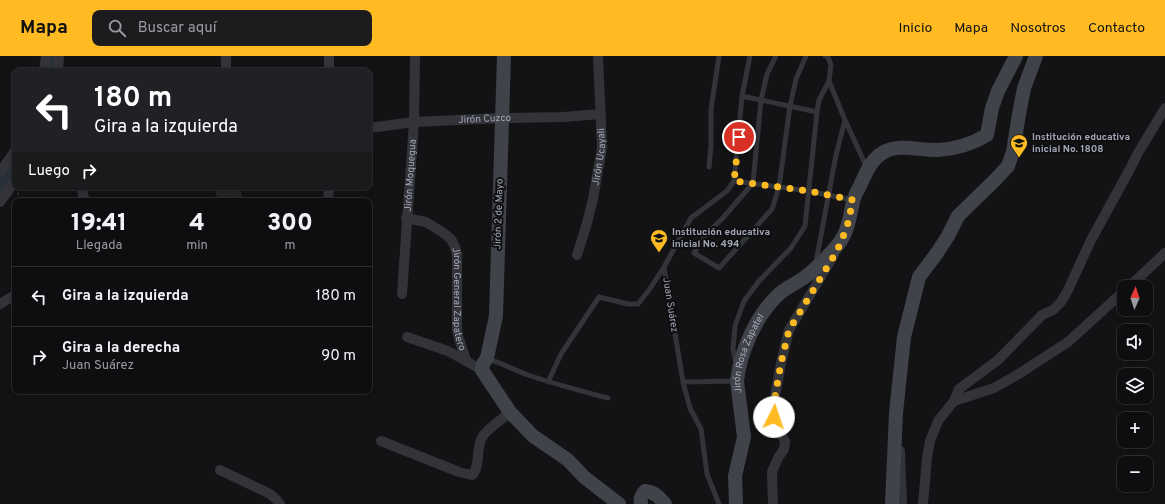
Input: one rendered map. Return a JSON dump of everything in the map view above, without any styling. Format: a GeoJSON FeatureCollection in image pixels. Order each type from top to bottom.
{"type":"FeatureCollection","features":[{"type":"Feature","properties":{"kind":"street"},"geometry":{"type":"LineString","coordinates":[[44,68],[46,56]]}},
{"type":"Feature","properties":{"kind":"street"},"geometry":{"type":"LineString","coordinates":[[58,68],[59,56]]}},
{"type":"Feature","properties":{"kind":"street"},"geometry":{"type":"LineString","coordinates":[[226,56],[226,68]]}},
{"type":"Feature","properties":{"kind":"street"},"geometry":{"type":"LineString","coordinates":[[329,56],[329,68]]}},
{"type":"Feature","properties":{"kind":"street","name":"Jirón Moquegua"},"geometry":{"type":"LineString","coordinates":[[402,294],[406,218],[414,122],[415,56]]}},
{"type":"Feature","properties":{"kind":"street","name":"Jirón 2 de Mayo"},"geometry":{"type":"LineString","coordinates":[[485,364],[496,316],[504,56]]}},
{"type":"Feature","properties":{"kind":"street","name":"Jirón Ucayali"},"geometry":{"type":"LineString","coordinates":[[577,254],[593,198],[602,148],[598,56]]}},
{"type":"Feature","properties":{"kind":"street"},"geometry":{"type":"LineString","coordinates":[[773,504],[772,472],[784,449],[785,442],[774,417],[773,408],[781,363],[789,330],[837,251],[847,227],[853,200],[867,169],[882,153],[890,149],[937,150],[958,147],[987,135],[992,108],[998,91],[1016,56]]}},
{"type":"Feature","properties":{"kind":"street"},"geometry":{"type":"LineString","coordinates":[[892,504],[896,413],[904,337],[919,277],[944,242],[958,216],[1008,166],[1013,152],[1024,88],[1036,56]]}},
{"type":"Feature","properties":{"kind":"street"},"geometry":{"type":"LineString","coordinates":[[924,504],[927,458],[930,441],[938,421],[954,401],[959,389],[998,360],[1042,315],[1054,310],[1061,302],[1091,240],[1138,153],[1165,108]]}},
{"type":"Feature","properties":{"kind":"street","name":"Jirón Cuzco"},"geometry":{"type":"LineString","coordinates":[[372,128],[414,122],[563,117],[601,114]]}},
{"type":"Feature","properties":{"kind":"street"},"geometry":{"type":"LineString","coordinates":[[0,172],[12,155]]}},
{"type":"Feature","properties":{"kind":"street"},"geometry":{"type":"LineString","coordinates":[[0,202],[12,190]]}},
{"type":"Feature","properties":{"kind":"street"},"geometry":{"type":"LineString","coordinates":[[82,190],[84,198]]}},
{"type":"Feature","properties":{"kind":"street","name":"Jirón General Zapatero"},"geometry":{"type":"LineString","coordinates":[[406,218],[426,222],[442,232],[451,240],[455,247],[457,330],[466,360]]}},
{"type":"Feature","properties":{"kind":"street","name":"Jirón Rosa Zapatel"},"geometry":{"type":"LineString","coordinates":[[736,504],[735,476],[744,437],[738,378],[746,344],[754,327],[767,307],[778,294],[815,269],[842,239]]}},
{"type":"Feature","properties":{"kind":"street"},"geometry":{"type":"LineString","coordinates":[[1136,280],[1165,253]]}},
{"type":"Feature","properties":{"kind":"street"},"geometry":{"type":"LineString","coordinates":[[0,304],[12,297]]}},
{"type":"Feature","properties":{"kind":"street"},"geometry":{"type":"LineString","coordinates":[[954,401],[994,388],[1017,375],[1068,342],[1117,297]]}},
{"type":"Feature","properties":{"kind":"street"},"geometry":{"type":"LineString","coordinates":[[407,337],[448,351],[466,360],[485,364],[510,412],[533,436],[568,460],[584,477],[619,504]]}},
{"type":"Feature","properties":{"kind":"street"},"geometry":{"type":"LineString","coordinates":[[381,441],[459,472],[472,475],[477,467],[478,450],[484,435],[510,412]]}},
{"type":"Feature","properties":{"kind":"street"},"geometry":{"type":"LineString","coordinates":[[894,446],[900,448],[902,504]]}},
{"type":"Feature","properties":{"kind":"street"},"geometry":{"type":"LineString","coordinates":[[220,470],[270,494],[280,504]]}},
{"type":"Feature","properties":{"kind":"street"},"geometry":{"type":"LineString","coordinates":[[641,504],[641,495],[645,491],[657,494],[666,504]]}},
{"type":"Feature","properties":{"kind":"lane"},"geometry":{"type":"LineString","coordinates":[[709,167],[712,109],[719,56]]}},
{"type":"Feature","properties":{"kind":"lane"},"geometry":{"type":"LineString","coordinates":[[750,56],[742,96],[734,181],[809,191],[853,200]]}},
{"type":"Feature","properties":{"kind":"lane"},"geometry":{"type":"LineString","coordinates":[[776,56],[767,74],[760,100],[753,184],[722,219],[706,234],[694,253],[719,268],[772,209],[779,187],[790,106],[796,79],[806,56]]}},
{"type":"Feature","properties":{"kind":"lane"},"geometry":{"type":"LineString","coordinates":[[683,382],[738,378],[733,349],[735,326],[744,301],[759,281],[791,248],[805,226],[817,112],[819,100],[829,81],[831,65],[828,58],[825,56]]}},
{"type":"Feature","properties":{"kind":"lane"},"geometry":{"type":"LineString","coordinates":[[829,81],[867,169]]}},
{"type":"Feature","properties":{"kind":"lane"},"geometry":{"type":"LineString","coordinates":[[742,96],[817,112]]}},
{"type":"Feature","properties":{"kind":"lane"},"geometry":{"type":"LineString","coordinates":[[815,269],[836,155],[845,120]]}},
{"type":"Feature","properties":{"kind":"lane","name":"Juan Suárez"},"geometry":{"type":"LineString","coordinates":[[719,504],[707,474],[701,429],[690,408],[683,382],[664,267],[691,218],[727,191],[734,181]]}},
{"type":"Feature","properties":{"kind":"lane"},"geometry":{"type":"LineString","coordinates":[[548,382],[560,354],[599,297],[628,304],[638,304],[664,267]]}},
{"type":"Feature","properties":{"kind":"lane"},"geometry":{"type":"LineString","coordinates":[[485,364],[501,363],[522,373],[548,382],[608,398]]}},
{"type":"Feature","properties":{"kind":"building"},"geometry":{"type":"Polygon","coordinates":[[[240,190],[241,197],[218,198],[216,191],[240,190]]]}},
{"type":"Feature","properties":{"kind":"waterway"},"geometry":{"type":"LineString","coordinates":[[50,68],[51,61]]}},
{"type":"Feature","properties":{"kind":"waterway"},"geometry":{"type":"LineString","coordinates":[[0,187],[12,169]]}},
{"type":"Feature","properties":{"kind":"place","name":"Institución educativa inicial No. 1808"},"geometry":{"type":"Point","coordinates":[1019,158]}},
{"type":"Feature","properties":{"kind":"place","name":"Institución educativa inicial No. 494"},"geometry":{"type":"Point","coordinates":[659,253]}},
{"type":"Feature","properties":{"kind":"route"},"geometry":{"type":"LineString","coordinates":[[739,137],[734,181],[809,191],[853,200],[847,227],[837,251],[789,330],[781,363],[773,408],[774,417]]}}]}
